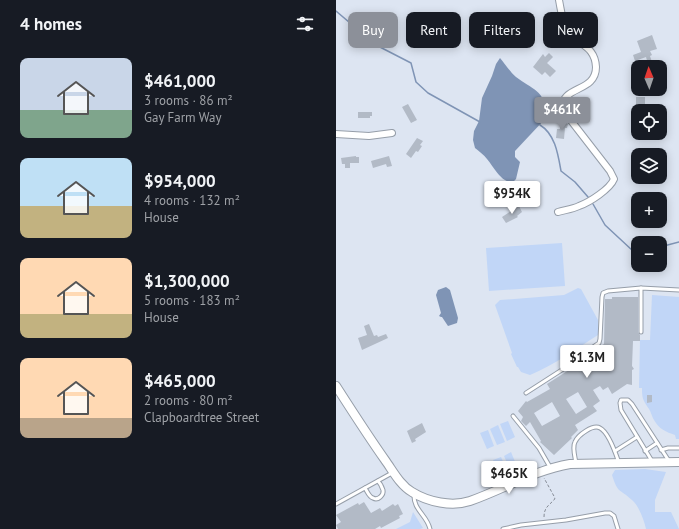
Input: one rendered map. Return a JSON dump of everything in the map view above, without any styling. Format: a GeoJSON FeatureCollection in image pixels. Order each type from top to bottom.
{"type":"FeatureCollection","features":[{"type":"Feature","properties":{"kind":"main road"},"geometry":{"type":"LineString","coordinates":[[336,386],[369,438],[402,484],[414,493],[435,502],[459,503],[470,501],[542,472],[576,463],[679,462]]}},
{"type":"Feature","properties":{"kind":"street"},"geometry":{"type":"LineString","coordinates":[[558,212],[580,206],[592,200],[609,186],[614,179],[610,171],[562,110],[562,103],[565,98],[571,93],[589,84],[595,74],[596,68],[593,54],[589,48],[568,30],[564,21],[559,0]]}},
{"type":"Feature","properties":{"kind":"street"},"geometry":{"type":"LineString","coordinates":[[336,134],[369,136],[392,133]]}},
{"type":"Feature","properties":{"kind":"lane"},"geometry":{"type":"LineString","coordinates":[[526,393],[572,364],[574,360],[599,342],[603,293],[608,291],[642,288],[679,290]]}},
{"type":"Feature","properties":{"kind":"lane"},"geometry":{"type":"LineString","coordinates":[[642,288],[642,332]]}},
{"type":"Feature","properties":{"kind":"lane"},"geometry":{"type":"LineString","coordinates":[[652,462],[620,410],[622,400],[628,400],[632,404],[670,462]]}},
{"type":"Feature","properties":{"kind":"lane"},"geometry":{"type":"LineString","coordinates":[[513,416],[539,448],[551,469]]}},
{"type":"Feature","properties":{"kind":"lane"},"geometry":{"type":"LineString","coordinates":[[576,463],[575,441],[591,427],[595,426],[601,428],[615,451],[620,463]]}},
{"type":"Feature","properties":{"kind":"lane"},"geometry":{"type":"LineString","coordinates":[[615,451],[637,437]]}},
{"type":"Feature","properties":{"kind":"lane"},"geometry":{"type":"LineString","coordinates":[[645,451],[657,443]]}},
{"type":"Feature","properties":{"kind":"lane"},"geometry":{"type":"LineString","coordinates":[[661,450],[668,448],[679,448]]}},
{"type":"Feature","properties":{"kind":"lane"},"geometry":{"type":"LineString","coordinates":[[336,504],[394,473]]}},
{"type":"Feature","properties":{"kind":"lane"},"geometry":{"type":"LineString","coordinates":[[365,488],[370,497],[375,499],[379,498],[383,490],[378,481]]}},
{"type":"Feature","properties":{"kind":"lane"},"geometry":{"type":"LineString","coordinates":[[414,493],[414,501],[418,510],[426,519],[430,529]]}},
{"type":"Feature","properties":{"kind":"lane"},"geometry":{"type":"LineString","coordinates":[[503,529],[514,528],[530,523],[610,513],[614,516],[618,529]]}},
{"type":"Feature","properties":{"kind":"lane"},"geometry":{"type":"LineString","coordinates":[[530,523],[530,529]]}},
{"type":"Feature","properties":{"kind":"path"},"geometry":{"type":"LineString","coordinates":[[542,472],[555,498],[545,510],[544,522]]}},
{"type":"Feature","properties":{"kind":"shaded area"},"geometry":{"type":"Polygon","coordinates":[[[500,58],[516,77],[534,89],[542,97],[546,110],[545,119],[515,151],[515,157],[520,162],[516,179],[513,182],[505,180],[498,174],[486,158],[475,148],[473,140],[474,131],[479,121],[482,98],[500,58]]]}},
{"type":"Feature","properties":{"kind":"shaded area"},"geometry":{"type":"Polygon","coordinates":[[[562,243],[565,286],[489,291],[486,248],[562,243]]]}},
{"type":"Feature","properties":{"kind":"shaded area"},"geometry":{"type":"Polygon","coordinates":[[[446,287],[450,290],[458,318],[457,323],[448,326],[442,317],[439,316],[441,313],[436,295],[438,290],[446,287]]]}},
{"type":"Feature","properties":{"kind":"shaded area"},"geometry":{"type":"Polygon","coordinates":[[[578,288],[581,289],[598,320],[598,335],[539,371],[530,375],[521,372],[511,354],[512,353],[495,305],[500,300],[564,295],[578,288]]]}},
{"type":"Feature","properties":{"kind":"shaded area"},"geometry":{"type":"Polygon","coordinates":[[[652,295],[679,297],[679,439],[676,439],[675,435],[658,426],[643,399],[642,388],[639,388],[640,340],[650,340],[652,295]]]}},
{"type":"Feature","properties":{"kind":"shaded area"},"geometry":{"type":"Polygon","coordinates":[[[508,421],[515,437],[507,441],[500,424],[508,421]]]}},
{"type":"Feature","properties":{"kind":"shaded area"},"geometry":{"type":"Polygon","coordinates":[[[498,425],[505,442],[497,445],[490,429],[498,425]]]}},
{"type":"Feature","properties":{"kind":"shaded area"},"geometry":{"type":"Polygon","coordinates":[[[488,430],[494,446],[487,449],[480,433],[488,430]]]}},
{"type":"Feature","properties":{"kind":"shaded area"},"geometry":{"type":"Polygon","coordinates":[[[511,452],[518,469],[511,472],[504,456],[511,452]]]}},
{"type":"Feature","properties":{"kind":"shaded area"},"geometry":{"type":"Polygon","coordinates":[[[501,457],[508,473],[500,476],[493,460],[501,457]]]}},
{"type":"Feature","properties":{"kind":"shaded area"},"geometry":{"type":"Polygon","coordinates":[[[491,461],[498,477],[490,480],[483,464],[491,461]]]}},
{"type":"Feature","properties":{"kind":"shaded area"},"geometry":{"type":"Polygon","coordinates":[[[645,469],[666,472],[655,500],[655,512],[671,512],[679,529],[646,529],[639,509],[632,500],[619,490],[612,475],[615,470],[645,469]]]}},
{"type":"Feature","properties":{"kind":"shaded area"},"geometry":{"type":"Polygon","coordinates":[[[413,512],[423,528],[396,529],[410,522],[413,512]]]}},
{"type":"Feature","properties":{"kind":"building"},"geometry":{"type":"Polygon","coordinates":[[[652,35],[657,49],[650,51],[652,55],[650,56],[651,60],[647,60],[646,57],[635,60],[633,55],[641,52],[637,41],[652,35]]]}},
{"type":"Feature","properties":{"kind":"building"},"geometry":{"type":"Polygon","coordinates":[[[549,53],[553,57],[547,63],[556,71],[550,77],[545,72],[542,75],[533,67],[543,54],[545,57],[549,53]]]}},
{"type":"Feature","properties":{"kind":"building"},"geometry":{"type":"Polygon","coordinates":[[[636,97],[645,97],[645,104],[636,104],[636,97]]]}},
{"type":"Feature","properties":{"kind":"building"},"geometry":{"type":"Polygon","coordinates":[[[408,104],[417,120],[411,123],[402,107],[408,104]]]}},
{"type":"Feature","properties":{"kind":"building"},"geometry":{"type":"Polygon","coordinates":[[[358,112],[372,112],[372,116],[370,116],[370,118],[358,118],[358,112]]]}},
{"type":"Feature","properties":{"kind":"building"},"geometry":{"type":"Polygon","coordinates":[[[561,122],[568,124],[567,128],[565,128],[564,139],[556,138],[557,129],[560,129],[561,122]]]}},
{"type":"Feature","properties":{"kind":"building"},"geometry":{"type":"Polygon","coordinates":[[[417,138],[423,141],[420,145],[422,146],[411,158],[406,154],[417,138]]]}},
{"type":"Feature","properties":{"kind":"building"},"geometry":{"type":"Polygon","coordinates":[[[389,156],[392,166],[387,167],[386,164],[373,168],[371,161],[389,156]]]}},
{"type":"Feature","properties":{"kind":"building"},"geometry":{"type":"Polygon","coordinates":[[[359,157],[359,163],[350,163],[350,168],[345,168],[345,164],[342,164],[341,158],[359,157]]]}},
{"type":"Feature","properties":{"kind":"building"},"geometry":{"type":"Polygon","coordinates":[[[519,206],[522,212],[517,216],[518,217],[506,223],[502,217],[519,206]]]}},
{"type":"Feature","properties":{"kind":"building"},"geometry":{"type":"Polygon","coordinates":[[[612,297],[638,297],[638,332],[640,335],[640,341],[633,341],[632,366],[634,369],[632,370],[632,385],[627,384],[612,394],[608,387],[603,390],[600,386],[593,390],[600,401],[593,406],[597,411],[575,425],[578,430],[571,437],[572,438],[554,455],[540,442],[541,441],[530,422],[526,426],[521,421],[523,417],[518,411],[526,401],[527,402],[550,389],[547,384],[572,368],[574,370],[589,361],[586,356],[604,344],[605,299],[612,299],[612,297]],[[578,392],[566,399],[576,414],[587,407],[578,392]],[[552,402],[534,413],[542,426],[560,416],[552,402]]]}},
{"type":"Feature","properties":{"kind":"building"},"geometry":{"type":"Polygon","coordinates":[[[369,324],[374,336],[377,335],[378,337],[386,334],[388,338],[362,350],[358,338],[367,335],[364,326],[369,324]]]}},
{"type":"Feature","properties":{"kind":"building"},"geometry":{"type":"Polygon","coordinates":[[[647,395],[652,395],[652,402],[647,403],[647,395]]]}},
{"type":"Feature","properties":{"kind":"building"},"geometry":{"type":"Polygon","coordinates":[[[422,423],[426,432],[415,439],[416,441],[412,443],[407,431],[422,423]]]}},
{"type":"Feature","properties":{"kind":"building"},"geometry":{"type":"Polygon","coordinates":[[[364,502],[371,513],[380,508],[382,511],[393,504],[395,506],[398,504],[403,514],[399,516],[400,518],[381,528],[380,526],[375,529],[338,529],[336,525],[341,522],[336,515],[358,503],[359,505],[364,502]]]}},
{"type":"Feature","properties":{"kind":"waterway"},"geometry":{"type":"LineString","coordinates":[[336,11],[376,45],[411,63],[416,82],[428,93],[480,122]]}},
{"type":"Feature","properties":{"kind":"waterway"},"geometry":{"type":"LineString","coordinates":[[540,125],[549,134],[555,145],[561,171],[575,182],[588,197]]}},
{"type":"Feature","properties":{"kind":"waterway"},"geometry":{"type":"LineString","coordinates":[[593,204],[605,225],[631,249]]}},
{"type":"Feature","properties":{"kind":"waterway"},"geometry":{"type":"LineString","coordinates":[[667,245],[679,242]]}}]}
